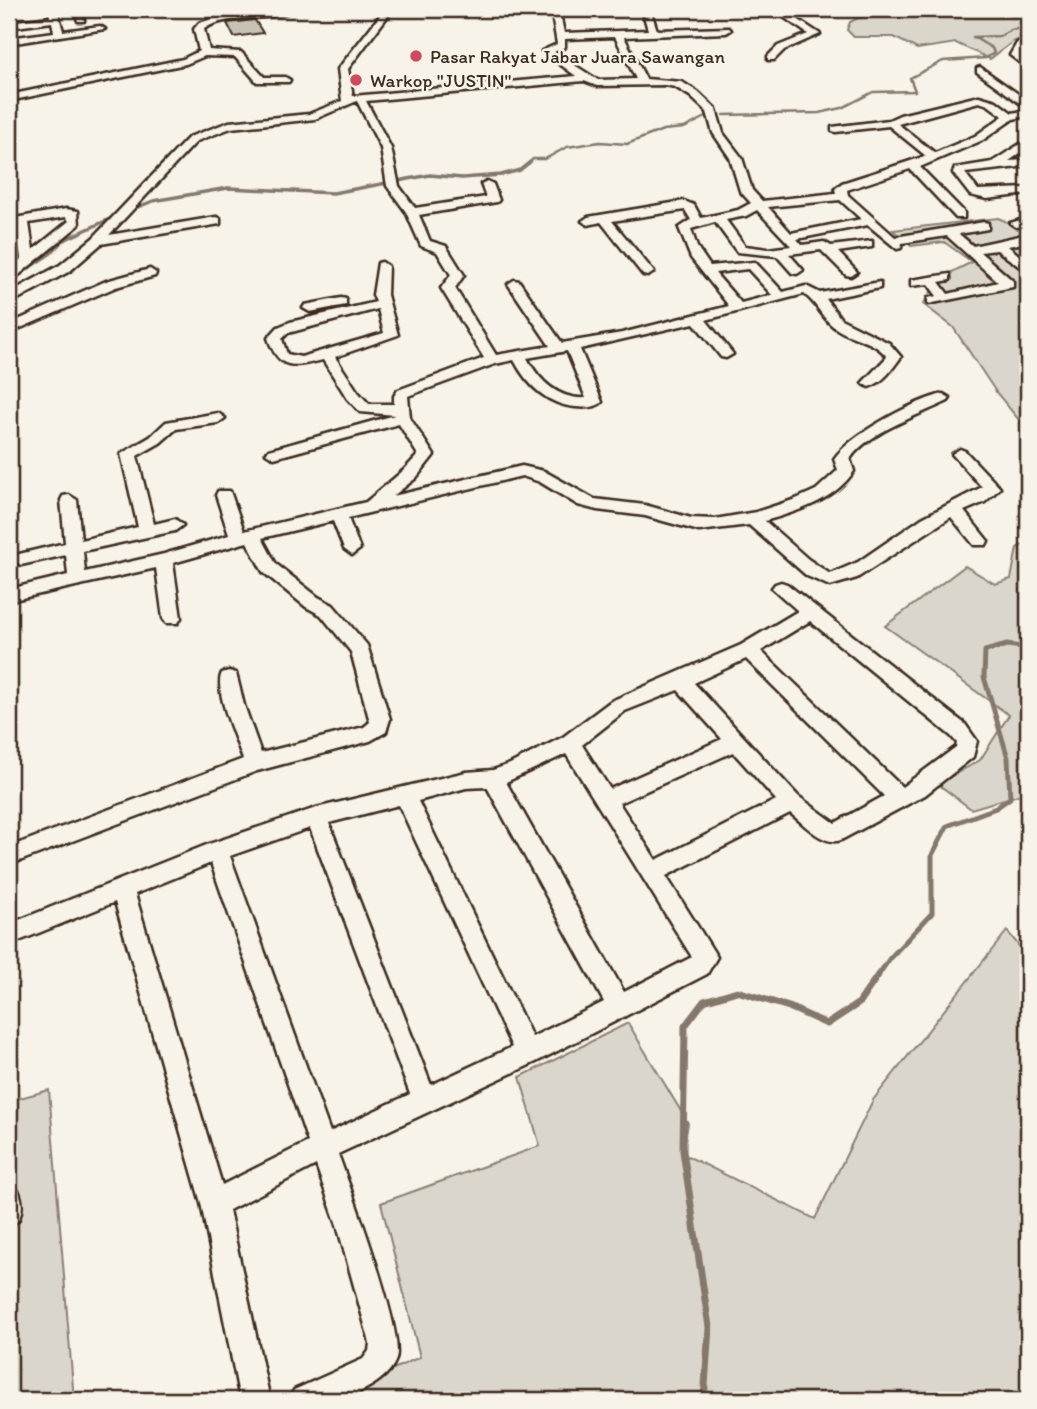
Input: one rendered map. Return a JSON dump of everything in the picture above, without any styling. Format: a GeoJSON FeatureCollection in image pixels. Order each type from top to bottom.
{"type":"FeatureCollection","features":[{"type":"Feature","properties":{"kind":"street"},"geometry":{"type":"LineString","coordinates":[[9,10],[16,9]]}},
{"type":"Feature","properties":{"kind":"street"},"geometry":{"type":"LineString","coordinates":[[203,53],[205,48],[199,29],[202,25],[237,11],[251,15],[290,9]]}},
{"type":"Feature","properties":{"kind":"street"},"geometry":{"type":"LineString","coordinates":[[389,9],[349,65],[345,79],[386,148],[393,183],[412,212],[425,243],[442,249],[458,275],[458,279],[450,283],[448,288],[492,360]]}},
{"type":"Feature","properties":{"kind":"street"},"geometry":{"type":"LineString","coordinates":[[555,9],[562,45],[547,51],[585,78]]}},
{"type":"Feature","properties":{"kind":"street"},"geometry":{"type":"LineString","coordinates":[[646,9],[653,31]]}},
{"type":"Feature","properties":{"kind":"street"},"geometry":{"type":"LineString","coordinates":[[771,58],[781,48],[815,34],[776,9]]}},
{"type":"Feature","properties":{"kind":"street"},"geometry":{"type":"LineString","coordinates":[[349,65],[401,12]]}},
{"type":"Feature","properties":{"kind":"street"},"geometry":{"type":"LineString","coordinates":[[9,25],[54,14],[59,34]]}},
{"type":"Feature","properties":{"kind":"street"},"geometry":{"type":"LineString","coordinates":[[373,28],[387,29]]}},
{"type":"Feature","properties":{"kind":"street"},"geometry":{"type":"LineString","coordinates":[[9,41],[100,29]]}},
{"type":"Feature","properties":{"kind":"street"},"geometry":{"type":"LineString","coordinates":[[562,36],[726,30]]}},
{"type":"Feature","properties":{"kind":"street"},"geometry":{"type":"LineString","coordinates":[[618,35],[641,80]]}},
{"type":"Feature","properties":{"kind":"street"},"geometry":{"type":"LineString","coordinates":[[1028,42],[1020,46],[1015,55],[1028,66]]}},
{"type":"Feature","properties":{"kind":"street"},"geometry":{"type":"LineString","coordinates":[[9,98],[174,64],[203,53],[239,54],[248,68],[261,80],[285,80]]}},
{"type":"Feature","properties":{"kind":"street"},"geometry":{"type":"LineString","coordinates":[[980,70],[1028,106]]}},
{"type":"Feature","properties":{"kind":"street"},"geometry":{"type":"LineString","coordinates":[[9,298],[65,268],[97,241],[193,139],[210,130],[229,125],[311,117],[354,98],[398,94],[585,78],[604,83],[641,80],[678,84],[694,94],[712,111],[718,133],[736,158],[746,191],[792,241],[870,221]]}},
{"type":"Feature","properties":{"kind":"street"},"geometry":{"type":"LineString","coordinates":[[398,94],[407,102]]}},
{"type":"Feature","properties":{"kind":"street"},"geometry":{"type":"LineString","coordinates":[[836,129],[891,123],[904,117],[979,99],[992,103],[1010,116]]}},
{"type":"Feature","properties":{"kind":"street"},"geometry":{"type":"LineString","coordinates":[[984,226],[894,243],[843,196],[841,189],[846,185],[934,157],[987,134],[1010,116],[1028,113]]}},
{"type":"Feature","properties":{"kind":"street"},"geometry":{"type":"LineString","coordinates":[[891,123],[934,157]]}},
{"type":"Feature","properties":{"kind":"street"},"geometry":{"type":"LineString","coordinates":[[995,165],[1027,146]]}},
{"type":"Feature","properties":{"kind":"street"},"geometry":{"type":"LineString","coordinates":[[1028,163],[959,170],[958,173],[974,193],[987,195],[1028,191]]}},
{"type":"Feature","properties":{"kind":"street"},"geometry":{"type":"LineString","coordinates":[[912,165],[960,215]]}},
{"type":"Feature","properties":{"kind":"street"},"geometry":{"type":"LineString","coordinates":[[412,212],[493,200],[487,184]]}},
{"type":"Feature","properties":{"kind":"street"},"geometry":{"type":"LineString","coordinates":[[738,308],[707,270],[685,233],[685,228],[698,221],[752,210],[757,205],[843,196]]}},
{"type":"Feature","properties":{"kind":"street"},"geometry":{"type":"LineString","coordinates":[[588,221],[684,205],[690,208],[698,221]]}},
{"type":"Feature","properties":{"kind":"street"},"geometry":{"type":"LineString","coordinates":[[9,276],[29,261],[72,227],[74,214],[66,212],[15,222],[29,261]]}},
{"type":"Feature","properties":{"kind":"street"},"geometry":{"type":"LineString","coordinates":[[604,218],[649,272]]}},
{"type":"Feature","properties":{"kind":"street"},"geometry":{"type":"LineString","coordinates":[[718,218],[741,249],[752,253],[780,252],[824,246],[850,272]]}},
{"type":"Feature","properties":{"kind":"street"},"geometry":{"type":"LineString","coordinates":[[97,241],[216,221]]}},
{"type":"Feature","properties":{"kind":"street"},"geometry":{"type":"LineString","coordinates":[[916,283],[945,277],[931,281],[939,300],[970,288],[1008,285],[950,232]]}},
{"type":"Feature","properties":{"kind":"street"},"geometry":{"type":"LineString","coordinates":[[970,250],[1028,238]]}},
{"type":"Feature","properties":{"kind":"street"},"geometry":{"type":"LineString","coordinates":[[829,250],[868,244]]}},
{"type":"Feature","properties":{"kind":"street"},"geometry":{"type":"LineString","coordinates":[[999,245],[1028,269]]}},
{"type":"Feature","properties":{"kind":"street"},"geometry":{"type":"LineString","coordinates":[[780,252],[797,270]]}},
{"type":"Feature","properties":{"kind":"street"},"geometry":{"type":"LineString","coordinates":[[707,270],[751,265],[781,297]]}},
{"type":"Feature","properties":{"kind":"street"},"geometry":{"type":"LineString","coordinates":[[382,266],[382,299],[391,335],[327,355],[291,361],[281,356],[275,338],[282,330],[382,299]]}},
{"type":"Feature","properties":{"kind":"street"},"geometry":{"type":"LineString","coordinates":[[9,329],[111,284],[150,273]]}},
{"type":"Feature","properties":{"kind":"street"},"geometry":{"type":"LineString","coordinates":[[514,284],[566,348],[595,402],[576,405],[554,398],[526,370],[518,354]]}},
{"type":"Feature","properties":{"kind":"street"},"geometry":{"type":"LineString","coordinates":[[818,297],[875,285]]}},
{"type":"Feature","properties":{"kind":"street"},"geometry":{"type":"LineString","coordinates":[[370,506],[410,474],[426,455],[403,414],[403,393],[492,360],[566,348],[698,319],[806,290],[818,297],[828,314],[839,325],[880,343],[892,352],[894,357],[884,371],[869,383]]}},
{"type":"Feature","properties":{"kind":"street"},"geometry":{"type":"LineString","coordinates":[[310,308],[382,299]]}},
{"type":"Feature","properties":{"kind":"street"},"geometry":{"type":"LineString","coordinates":[[698,319],[726,354]]}},
{"type":"Feature","properties":{"kind":"street"},"geometry":{"type":"LineString","coordinates":[[327,355],[352,395],[365,409],[403,414]]}},
{"type":"Feature","properties":{"kind":"street"},"geometry":{"type":"LineString","coordinates":[[9,594],[164,560],[370,506],[528,471],[586,502],[607,507],[635,508],[703,526],[753,519],[828,490],[841,481],[846,471],[842,459],[849,449],[879,428],[943,398]]}},
{"type":"Feature","properties":{"kind":"street"},"geometry":{"type":"LineString","coordinates":[[274,453],[403,414]]}},
{"type":"Feature","properties":{"kind":"street"},"geometry":{"type":"LineString","coordinates":[[147,531],[129,454],[155,440],[171,425],[218,418]]}},
{"type":"Feature","properties":{"kind":"street"},"geometry":{"type":"LineString","coordinates":[[753,519],[803,564],[821,578],[831,580],[851,573],[924,524],[979,498],[992,488],[960,454]]}},
{"type":"Feature","properties":{"kind":"street"},"geometry":{"type":"LineString","coordinates":[[9,856],[255,763],[370,733],[379,726],[380,719],[360,650],[327,610],[312,602],[269,568],[245,537],[225,495]]}},
{"type":"Feature","properties":{"kind":"street"},"geometry":{"type":"LineString","coordinates":[[69,500],[77,580]]}},
{"type":"Feature","properties":{"kind":"street"},"geometry":{"type":"LineString","coordinates":[[953,509],[980,541]]}},
{"type":"Feature","properties":{"kind":"street"},"geometry":{"type":"LineString","coordinates":[[339,516],[352,549]]}},
{"type":"Feature","properties":{"kind":"street"},"geometry":{"type":"LineString","coordinates":[[21,559],[175,525]]}},
{"type":"Feature","properties":{"kind":"street"},"geometry":{"type":"LineString","coordinates":[[164,560],[172,618]]}},
{"type":"Feature","properties":{"kind":"street"},"geometry":{"type":"LineString","coordinates":[[681,681],[791,802],[834,834],[918,789],[966,751],[967,741],[958,730],[781,588]]}},
{"type":"Feature","properties":{"kind":"street"},"geometry":{"type":"LineString","coordinates":[[9,934],[218,851],[316,817],[517,770],[570,743],[618,706],[748,650],[809,612]]}},
{"type":"Feature","properties":{"kind":"street"},"geometry":{"type":"LineString","coordinates":[[748,650],[899,797]]}},
{"type":"Feature","properties":{"kind":"street"},"geometry":{"type":"LineString","coordinates":[[229,678],[234,705],[255,763]]}},
{"type":"Feature","properties":{"kind":"street"},"geometry":{"type":"LineString","coordinates":[[606,800],[735,742]]}},
{"type":"Feature","properties":{"kind":"street"},"geometry":{"type":"LineString","coordinates":[[214,1203],[323,1148],[527,1053],[699,966],[705,957],[570,743]]}},
{"type":"Feature","properties":{"kind":"street"},"geometry":{"type":"LineString","coordinates":[[492,778],[619,1006]]}},
{"type":"Feature","properties":{"kind":"street"},"geometry":{"type":"LineString","coordinates":[[405,796],[527,1053]]}},
{"type":"Feature","properties":{"kind":"street"},"geometry":{"type":"LineString","coordinates":[[651,873],[791,802]]}},
{"type":"Feature","properties":{"kind":"street"},"geometry":{"type":"LineString","coordinates":[[316,817],[425,1101]]}},
{"type":"Feature","properties":{"kind":"street"},"geometry":{"type":"LineString","coordinates":[[218,851],[350,1224],[384,1343],[383,1356],[373,1369],[304,1400]]}},
{"type":"Feature","properties":{"kind":"street"},"geometry":{"type":"LineString","coordinates":[[122,889],[214,1203],[255,1400]]}},
{"type":"Feature","properties":{"kind":"street"},"geometry":{"type":"LineString","coordinates":[[9,1199],[9,1212]]}},
{"type":"Feature","properties":{"kind":"shaded area"},"geometry":{"type":"Polygon","coordinates":[[[887,9],[1028,9],[1028,37],[1014,41],[990,59],[956,43],[917,49],[894,37],[854,37],[847,30],[850,22],[871,12],[887,9]]]}},
{"type":"Feature","properties":{"kind":"shaded area"},"geometry":{"type":"Polygon","coordinates":[[[998,218],[1028,231],[1028,431],[996,392],[953,327],[923,304],[940,278],[972,262],[944,242],[911,246],[893,230],[998,218]]]}},
{"type":"Feature","properties":{"kind":"shaded area"},"geometry":{"type":"Polygon","coordinates":[[[1028,542],[1028,792],[971,809],[938,784],[980,760],[1009,715],[885,626],[965,566],[995,584],[1011,579],[1017,548],[1028,542]]]}},
{"type":"Feature","properties":{"kind":"shaded area"},"geometry":{"type":"Polygon","coordinates":[[[1007,931],[1028,957],[1028,1400],[325,1400],[420,1357],[381,1203],[540,1146],[520,1077],[628,1023],[688,1123],[683,1154],[815,1219],[873,1100],[1007,931]]]}},
{"type":"Feature","properties":{"kind":"shaded area"},"geometry":{"type":"Polygon","coordinates":[[[49,1090],[74,1400],[9,1400],[9,1101],[49,1090]]]}},
{"type":"Feature","properties":{"kind":"building"},"geometry":{"type":"Polygon","coordinates":[[[255,20],[263,33],[234,37],[227,23],[255,20]]]}},
{"type":"Feature","properties":{"kind":"waterway"},"geometry":{"type":"LineString","coordinates":[[724,115],[819,113],[842,108],[873,92],[915,91],[910,78],[943,61],[986,58],[994,53],[992,48],[973,37],[1000,36],[1011,30],[1028,27]]}},
{"type":"Feature","properties":{"kind":"waterway"},"geometry":{"type":"LineString","coordinates":[[530,162],[533,159],[545,159],[567,147],[600,142],[627,144],[663,130],[684,128],[708,116]]}},
{"type":"Feature","properties":{"kind":"waterway"},"geometry":{"type":"LineString","coordinates":[[128,211],[153,201],[228,188],[333,193],[430,175],[462,178],[501,175],[520,170],[530,162]]}},
{"type":"Feature","properties":{"kind":"waterway"},"geometry":{"type":"LineString","coordinates":[[9,281],[51,253],[62,241],[116,216]]}},
{"type":"Feature","properties":{"kind":"waterway"},"geometry":{"type":"LineString","coordinates":[[877,977],[890,958],[932,913],[932,855],[947,826],[996,808],[1010,798],[1008,758],[984,677],[985,651],[1007,645],[1028,648]]}},
{"type":"Feature","properties":{"kind":"waterway"},"geometry":{"type":"LineString","coordinates":[[704,1400],[709,1327],[683,1151],[685,1026],[704,1001],[737,991],[789,1007],[827,1024],[859,1003],[878,975]]}},
{"type":"Feature","properties":{"kind":"place","name":"Pasar Rakyat Jabar Juara Sawangan"},"geometry":{"type":"Point","coordinates":[416,56]}},
{"type":"Feature","properties":{"kind":"place","name":"Warkop \"JUSTIN\""},"geometry":{"type":"Point","coordinates":[356,80]}}]}
